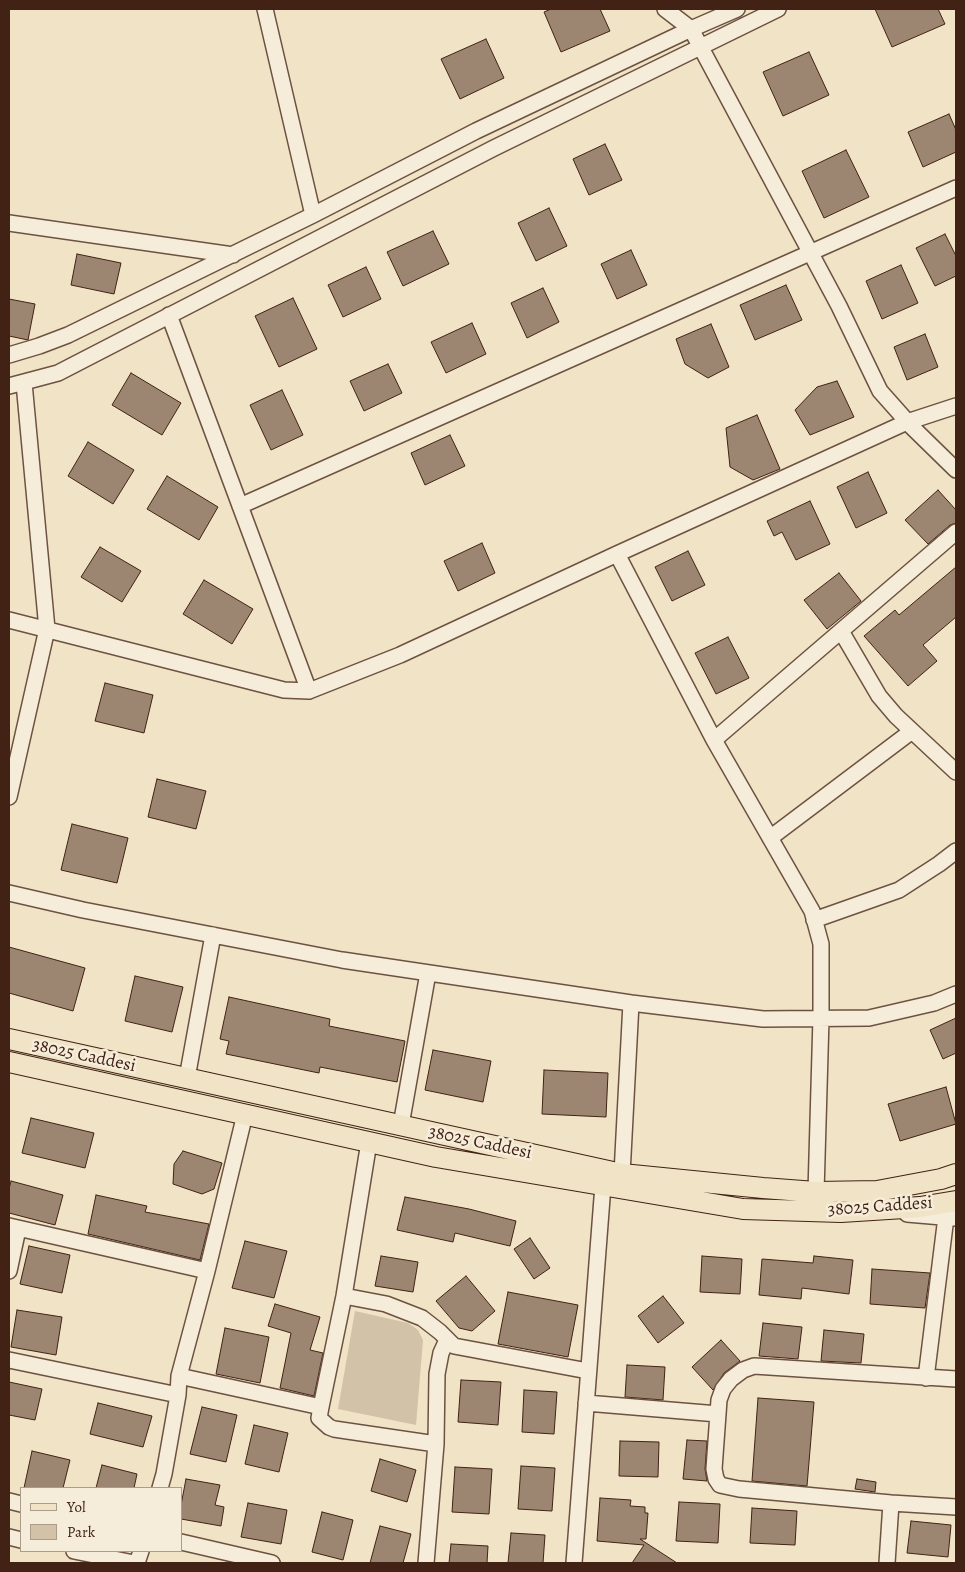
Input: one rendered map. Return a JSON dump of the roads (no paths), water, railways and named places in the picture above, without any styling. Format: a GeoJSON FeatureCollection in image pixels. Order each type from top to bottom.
{"type":"FeatureCollection","features":[{"type":"Feature","properties":{"kind":"main road","name":"38025 Caddesi"},"geometry":{"type":"LineString","coordinates":[[9,1039],[622,1174],[755,1188],[816,1192],[877,1191],[941,1179],[956,1174]]}},
{"type":"Feature","properties":{"kind":"main road","name":"38025 Caddesi"},"geometry":{"type":"LineString","coordinates":[[9,1062],[436,1157],[743,1209],[841,1212],[920,1207],[953,1212]]}},
{"type":"Feature","properties":{"kind":"street"},"geometry":{"type":"LineString","coordinates":[[265,9],[313,215]]}},
{"type":"Feature","properties":{"kind":"street"},"geometry":{"type":"LineString","coordinates":[[665,9],[691,29],[840,306],[880,391],[907,422],[956,470]]}},
{"type":"Feature","properties":{"kind":"street"},"geometry":{"type":"LineString","coordinates":[[9,355],[68,335],[313,215],[476,131],[737,9]]}},
{"type":"Feature","properties":{"kind":"street"},"geometry":{"type":"LineString","coordinates":[[9,386],[58,373],[494,148],[778,9]]}},
{"type":"Feature","properties":{"kind":"street"},"geometry":{"type":"LineString","coordinates":[[240,506],[956,188]]}},
{"type":"Feature","properties":{"kind":"street"},"geometry":{"type":"LineString","coordinates":[[9,223],[233,255]]}},
{"type":"Feature","properties":{"kind":"street"},"geometry":{"type":"LineString","coordinates":[[169,315],[309,691]]}},
{"type":"Feature","properties":{"kind":"street"},"geometry":{"type":"LineString","coordinates":[[9,797],[12,767],[47,629],[24,383]]}},
{"type":"Feature","properties":{"kind":"street"},"geometry":{"type":"LineString","coordinates":[[9,620],[284,690],[309,691],[400,655],[907,422],[956,406]]}},
{"type":"Feature","properties":{"kind":"street"},"geometry":{"type":"LineString","coordinates":[[714,740],[956,532]]}},
{"type":"Feature","properties":{"kind":"street"},"geometry":{"type":"LineString","coordinates":[[617,554],[714,740],[812,911],[821,944],[816,1192]]}},
{"type":"Feature","properties":{"kind":"street"},"geometry":{"type":"LineString","coordinates":[[841,631],[879,696],[896,716],[956,772]]}},
{"type":"Feature","properties":{"kind":"street"},"geometry":{"type":"LineString","coordinates":[[770,838],[912,731]]}},
{"type":"Feature","properties":{"kind":"street"},"geometry":{"type":"LineString","coordinates":[[814,920],[899,890],[956,851]]}},
{"type":"Feature","properties":{"kind":"street"},"geometry":{"type":"LineString","coordinates":[[9,893],[82,910],[342,960],[631,1004],[763,1019],[869,1018],[934,1003],[956,994]]}},
{"type":"Feature","properties":{"kind":"street"},"geometry":{"type":"LineString","coordinates":[[187,1078],[213,935]]}},
{"type":"Feature","properties":{"kind":"street"},"geometry":{"type":"LineString","coordinates":[[401,1126],[428,973]]}},
{"type":"Feature","properties":{"kind":"street"},"geometry":{"type":"LineString","coordinates":[[622,1174],[631,1004]]}},
{"type":"Feature","properties":{"kind":"street"},"geometry":{"type":"LineString","coordinates":[[160,1487],[178,1395],[179,1376],[207,1271],[245,1114]]}},
{"type":"Feature","properties":{"kind":"street"},"geometry":{"type":"LineString","coordinates":[[369,1142],[344,1296],[319,1418],[329,1427],[436,1444]]}},
{"type":"Feature","properties":{"kind":"street"},"geometry":{"type":"LineString","coordinates":[[574,1563],[603,1185]]}},
{"type":"Feature","properties":{"kind":"street"},"geometry":{"type":"LineString","coordinates":[[926,1378],[953,1212]]}},
{"type":"Feature","properties":{"kind":"street"},"geometry":{"type":"LineString","coordinates":[[9,1271],[14,1227],[207,1271]]}},
{"type":"Feature","properties":{"kind":"street"},"geometry":{"type":"LineString","coordinates":[[344,1296],[386,1304],[422,1318],[454,1346],[588,1371]]}},
{"type":"Feature","properties":{"kind":"street"},"geometry":{"type":"LineString","coordinates":[[426,1563],[436,1444],[437,1374],[441,1353],[447,1340]]}},
{"type":"Feature","properties":{"kind":"street"},"geometry":{"type":"LineString","coordinates":[[9,1360],[178,1395]]}},
{"type":"Feature","properties":{"kind":"street"},"geometry":{"type":"LineString","coordinates":[[956,1379],[754,1366],[743,1370],[723,1389],[718,1414],[714,1469],[716,1479],[720,1485],[739,1489],[892,1503],[956,1506]]}},
{"type":"Feature","properties":{"kind":"street"},"geometry":{"type":"LineString","coordinates":[[179,1376],[320,1407]]}},
{"type":"Feature","properties":{"kind":"street"},"geometry":{"type":"LineString","coordinates":[[586,1403],[718,1414]]}},
{"type":"Feature","properties":{"kind":"street"},"geometry":{"type":"LineString","coordinates":[[887,1563],[892,1503]]}},
{"type":"Feature","properties":{"kind":"street"},"geometry":{"type":"LineString","coordinates":[[182,1542],[272,1563]]}},
{"type":"Feature","properties":{"kind":"street"},"geometry":{"type":"LineString","coordinates":[[79,1552],[135,1563]]}}]}
